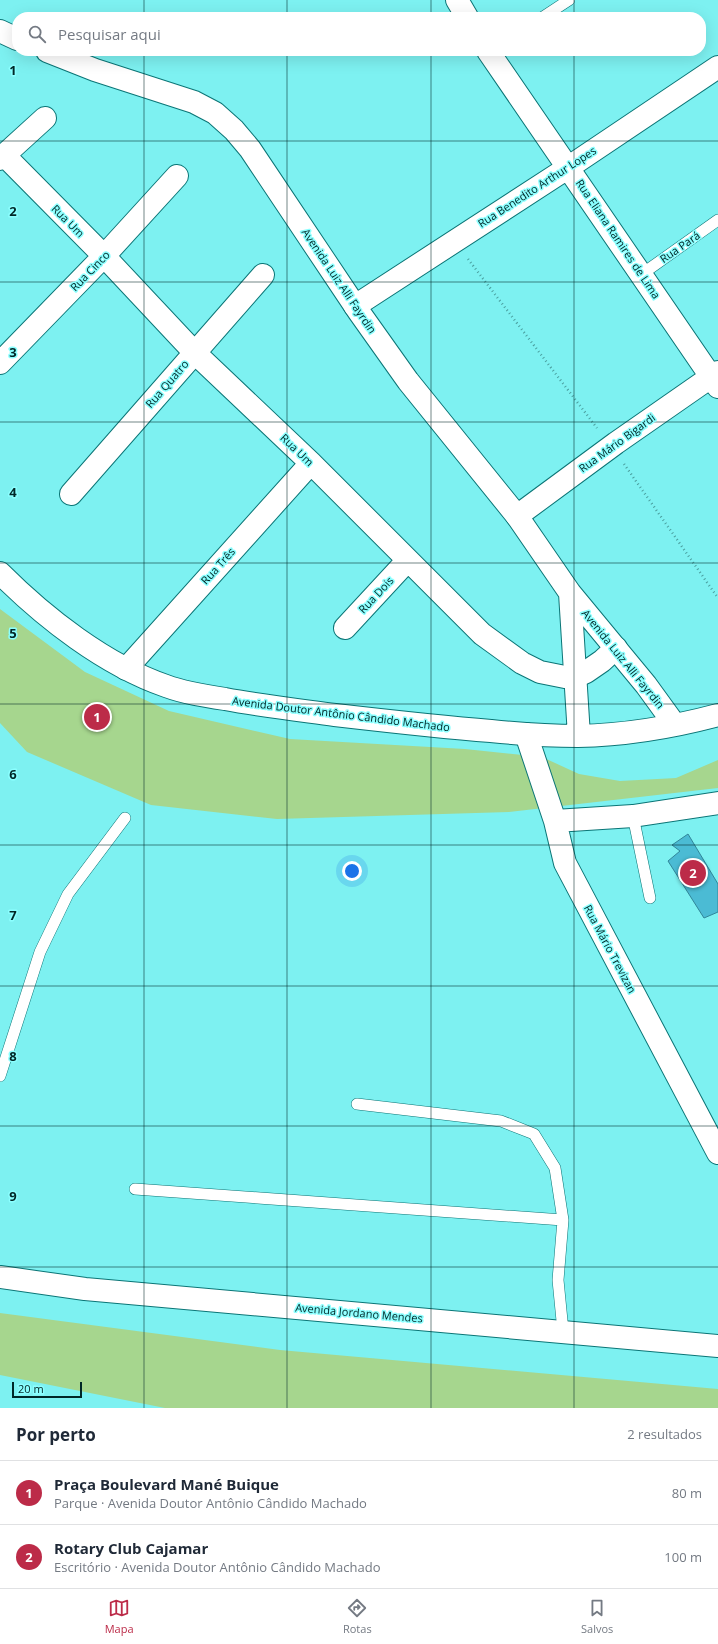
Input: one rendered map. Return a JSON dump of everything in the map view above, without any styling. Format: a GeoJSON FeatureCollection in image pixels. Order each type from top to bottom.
{"type":"FeatureCollection","features":[{"type":"Feature","properties":{"kind":"street"},"geometry":{"type":"LineString","coordinates":[[457,0],[464,12]]}},
{"type":"Feature","properties":{"kind":"street"},"geometry":{"type":"LineString","coordinates":[[0,31],[12,37]]}},
{"type":"Feature","properties":{"kind":"street","name":"Avenida Luiz Alli Fayrdin"},"geometry":{"type":"LineString","coordinates":[[60,56],[95,70],[194,102],[215,113],[234,130],[250,149],[355,306],[408,381],[517,516],[570,593],[616,648],[675,725]]}},
{"type":"Feature","properties":{"kind":"street","name":"Rua Eliana Ramires de Lima"},"geometry":{"type":"LineString","coordinates":[[492,56],[716,379]]}},
{"type":"Feature","properties":{"kind":"street","name":"Rua Benedito Arthur Lopes"},"geometry":{"type":"LineString","coordinates":[[355,306],[718,67]]}},
{"type":"Feature","properties":{"kind":"street"},"geometry":{"type":"LineString","coordinates":[[2,157],[45,118]]}},
{"type":"Feature","properties":{"kind":"street","name":"Rua Um"},"geometry":{"type":"LineString","coordinates":[[2,157],[104,256],[195,353],[311,463],[407,561],[482,634],[522,663],[540,672],[552,675],[575,677]]}},
{"type":"Feature","properties":{"kind":"street","name":"Rua Cinco"},"geometry":{"type":"LineString","coordinates":[[0,363],[104,256],[177,176]]}},
{"type":"Feature","properties":{"kind":"street","name":"Rua Quatro"},"geometry":{"type":"LineString","coordinates":[[71,494],[263,275]]}},
{"type":"Feature","properties":{"kind":"street","name":"Rua Mário Bigardi"},"geometry":{"type":"LineString","coordinates":[[517,516],[612,446],[716,379]]}},
{"type":"Feature","properties":{"kind":"street","name":"Rua Três"},"geometry":{"type":"LineString","coordinates":[[126,669],[311,463]]}},
{"type":"Feature","properties":{"kind":"street","name":"Rua Dois"},"geometry":{"type":"LineString","coordinates":[[345,628],[407,561]]}},
{"type":"Feature","properties":{"kind":"street","name":"Avenida Doutor Antônio Cândido Machado"},"geometry":{"type":"LineString","coordinates":[[0,573],[35,605],[79,640],[126,669],[165,686],[192,693],[270,707],[426,726],[526,734],[579,736],[675,725],[718,715]]}},
{"type":"Feature","properties":{"kind":"street","name":"Avenida Luiz Alli Fayrdin"},"geometry":{"type":"LineString","coordinates":[[570,593],[579,736]]}},
{"type":"Feature","properties":{"kind":"street"},"geometry":{"type":"LineString","coordinates":[[575,677],[602,661],[616,648]]}},
{"type":"Feature","properties":{"kind":"street","name":"Rua Mário Trevizan"},"geometry":{"type":"LineString","coordinates":[[526,734],[555,821],[565,863],[716,1143]]}},
{"type":"Feature","properties":{"kind":"street"},"geometry":{"type":"LineString","coordinates":[[555,821],[633,816],[718,803]]}},
{"type":"Feature","properties":{"kind":"street","name":"Avenida Jordano Mendes"},"geometry":{"type":"LineString","coordinates":[[0,1277],[85,1289],[718,1346]]}},
{"type":"Feature","properties":{"kind":"lane"},"geometry":{"type":"LineString","coordinates":[[551,12],[569,0]]}},
{"type":"Feature","properties":{"kind":"lane","name":"Rua Pará"},"geometry":{"type":"LineString","coordinates":[[642,274],[718,220]]}},
{"type":"Feature","properties":{"kind":"lane"},"geometry":{"type":"LineString","coordinates":[[633,816],[650,898]]}},
{"type":"Feature","properties":{"kind":"lane"},"geometry":{"type":"LineString","coordinates":[[0,1076],[40,952],[55,920],[68,894],[125,818]]}},
{"type":"Feature","properties":{"kind":"lane"},"geometry":{"type":"LineString","coordinates":[[357,1104],[501,1121],[534,1134],[555,1168],[563,1220],[558,1280],[563,1331]]}},
{"type":"Feature","properties":{"kind":"lane"},"geometry":{"type":"LineString","coordinates":[[135,1189],[563,1220]]}},
{"type":"Feature","properties":{"kind":"path"},"geometry":{"type":"LineString","coordinates":[[454,241],[612,446],[718,598]]}},
{"type":"Feature","properties":{"kind":"green space"},"geometry":{"type":"Polygon","coordinates":[[[0,609],[85,672],[169,711],[290,739],[465,749],[542,757],[579,774],[620,781],[676,778],[718,760],[718,788],[509,812],[277,819],[151,805],[27,752],[0,723],[0,609]]]}},
{"type":"Feature","properties":{"kind":"green space"},"geometry":{"type":"Polygon","coordinates":[[[0,1313],[280,1350],[718,1389],[718,1408],[165,1408],[0,1375],[0,1313]]]}},
{"type":"Feature","properties":{"kind":"building"},"geometry":{"type":"Polygon","coordinates":[[[688,834],[718,884],[718,912],[704,918],[668,861],[680,851],[672,845],[688,834]]]}},
{"type":"Feature","properties":{"kind":"place","name":"Praça Boulevard Mané Buique"},"geometry":{"type":"Point","coordinates":[97,717]}},
{"type":"Feature","properties":{"kind":"place","name":"Rotary Club Cajamar"},"geometry":{"type":"Point","coordinates":[693,873]}}]}
